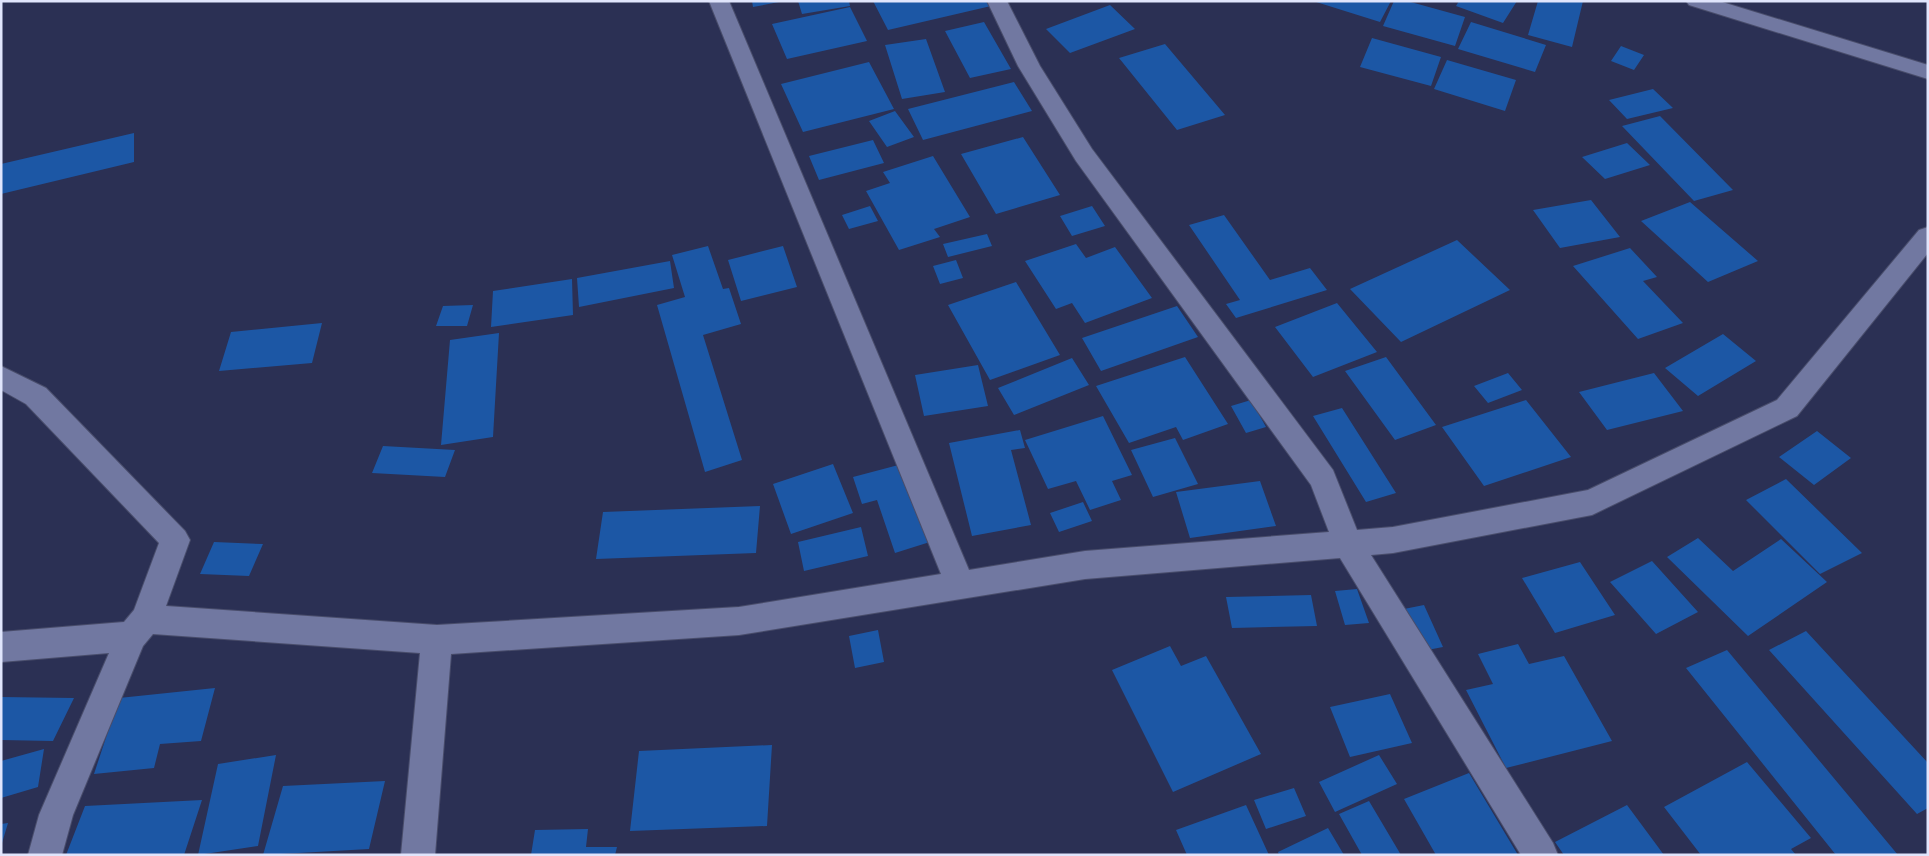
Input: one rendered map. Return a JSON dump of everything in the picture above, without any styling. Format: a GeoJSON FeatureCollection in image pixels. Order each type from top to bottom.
{"type":"FeatureCollection","features":[{"type":"Feature","properties":{"kind":"street"},"geometry":{"type":"LineString","coordinates":[[719,1],[960,585]]}},
{"type":"Feature","properties":{"kind":"street"},"geometry":{"type":"LineString","coordinates":[[997,1],[1029,66],[1084,155],[1323,479],[1348,544],[1541,855]]}},
{"type":"Feature","properties":{"kind":"street"},"geometry":{"type":"LineString","coordinates":[[1696,1],[1735,7],[1928,72]]}},
{"type":"Feature","properties":{"kind":"street"},"geometry":{"type":"LineString","coordinates":[[1,647],[139,627],[436,640],[739,621],[1085,565],[1393,540],[1592,502],[1787,408],[1928,236]]}},
{"type":"Feature","properties":{"kind":"street"},"geometry":{"type":"LineString","coordinates":[[1,377],[36,396],[175,540],[139,627],[56,815],[46,855]]}},
{"type":"Feature","properties":{"kind":"street"},"geometry":{"type":"LineString","coordinates":[[418,855],[436,640]]}},
{"type":"Feature","properties":{"kind":"building"},"geometry":{"type":"Polygon","coordinates":[[[752,1],[779,1],[779,2],[753,7],[752,1]]]}},
{"type":"Feature","properties":{"kind":"building"},"geometry":{"type":"Polygon","coordinates":[[[798,1],[849,1],[850,6],[802,14],[798,1]]]}},
{"type":"Feature","properties":{"kind":"building"},"geometry":{"type":"Polygon","coordinates":[[[873,1],[988,1],[991,6],[888,30],[873,1]]]}},
{"type":"Feature","properties":{"kind":"building"},"geometry":{"type":"Polygon","coordinates":[[[1313,1],[1391,1],[1380,22],[1313,1]]]}},
{"type":"Feature","properties":{"kind":"building"},"geometry":{"type":"Polygon","coordinates":[[[1394,1],[1407,1],[1465,17],[1455,46],[1383,26],[1394,1]]]}},
{"type":"Feature","properties":{"kind":"building"},"geometry":{"type":"Polygon","coordinates":[[[1459,1],[1517,1],[1503,23],[1456,6],[1459,1]]]}},
{"type":"Feature","properties":{"kind":"building"},"geometry":{"type":"Polygon","coordinates":[[[1538,1],[1583,1],[1572,47],[1528,35],[1538,1]]]}},
{"type":"Feature","properties":{"kind":"building"},"geometry":{"type":"Polygon","coordinates":[[[1110,5],[1135,29],[1070,53],[1046,29],[1110,5]]]}},
{"type":"Feature","properties":{"kind":"building"},"geometry":{"type":"Polygon","coordinates":[[[850,7],[867,41],[787,59],[772,24],[850,7]]]}},
{"type":"Feature","properties":{"kind":"building"},"geometry":{"type":"Polygon","coordinates":[[[984,22],[1011,69],[970,78],[945,31],[984,22]]]}},
{"type":"Feature","properties":{"kind":"building"},"geometry":{"type":"Polygon","coordinates":[[[1471,22],[1546,45],[1535,72],[1458,49],[1471,22]]]}},
{"type":"Feature","properties":{"kind":"building"},"geometry":{"type":"Polygon","coordinates":[[[1372,38],[1441,57],[1431,86],[1360,67],[1372,38]]]}},
{"type":"Feature","properties":{"kind":"building"},"geometry":{"type":"Polygon","coordinates":[[[926,39],[945,92],[902,99],[885,45],[926,39]]]}},
{"type":"Feature","properties":{"kind":"building"},"geometry":{"type":"Polygon","coordinates":[[[1165,44],[1225,115],[1177,130],[1119,58],[1165,44]]]}},
{"type":"Feature","properties":{"kind":"building"},"geometry":{"type":"Polygon","coordinates":[[[1621,46],[1644,55],[1634,70],[1611,61],[1621,46]]]}},
{"type":"Feature","properties":{"kind":"building"},"geometry":{"type":"Polygon","coordinates":[[[1447,60],[1516,80],[1505,111],[1434,89],[1447,60]]]}},
{"type":"Feature","properties":{"kind":"building"},"geometry":{"type":"Polygon","coordinates":[[[869,62],[894,109],[803,132],[781,84],[869,62]]]}},
{"type":"Feature","properties":{"kind":"building"},"geometry":{"type":"Polygon","coordinates":[[[1014,82],[1032,111],[923,140],[908,109],[1014,82]]]}},
{"type":"Feature","properties":{"kind":"building"},"geometry":{"type":"Polygon","coordinates":[[[1653,89],[1673,108],[1627,119],[1609,100],[1653,89]]]}},
{"type":"Feature","properties":{"kind":"building"},"geometry":{"type":"Polygon","coordinates":[[[895,111],[914,137],[887,147],[869,121],[895,111]]]}},
{"type":"Feature","properties":{"kind":"building"},"geometry":{"type":"Polygon","coordinates":[[[1660,116],[1733,190],[1694,201],[1622,126],[1660,116]]]}},
{"type":"Feature","properties":{"kind":"building"},"geometry":{"type":"Polygon","coordinates":[[[134,133],[134,162],[1,194],[1,164],[134,133]]]}},
{"type":"Feature","properties":{"kind":"building"},"geometry":{"type":"Polygon","coordinates":[[[1023,137],[1060,195],[996,214],[961,154],[1023,137]]]}},
{"type":"Feature","properties":{"kind":"building"},"geometry":{"type":"Polygon","coordinates":[[[873,140],[884,163],[819,180],[809,156],[873,140]]]}},
{"type":"Feature","properties":{"kind":"building"},"geometry":{"type":"Polygon","coordinates":[[[1627,143],[1650,165],[1605,179],[1582,157],[1627,143]]]}},
{"type":"Feature","properties":{"kind":"building"},"geometry":{"type":"Polygon","coordinates":[[[933,156],[970,217],[934,229],[940,237],[899,250],[866,191],[890,183],[883,172],[933,156]]]}},
{"type":"Feature","properties":{"kind":"building"},"geometry":{"type":"Polygon","coordinates":[[[1591,200],[1620,237],[1560,248],[1533,210],[1591,200]]]}},
{"type":"Feature","properties":{"kind":"building"},"geometry":{"type":"Polygon","coordinates":[[[1690,202],[1758,261],[1708,282],[1641,221],[1690,202]]]}},
{"type":"Feature","properties":{"kind":"building"},"geometry":{"type":"Polygon","coordinates":[[[870,206],[878,221],[849,229],[842,215],[870,206]]]}},
{"type":"Feature","properties":{"kind":"building"},"geometry":{"type":"Polygon","coordinates":[[[1092,206],[1105,226],[1072,236],[1060,216],[1092,206]]]}},
{"type":"Feature","properties":{"kind":"building"},"geometry":{"type":"Polygon","coordinates":[[[1224,215],[1270,280],[1310,268],[1327,290],[1236,318],[1226,304],[1240,300],[1189,225],[1224,215]]]}},
{"type":"Feature","properties":{"kind":"building"},"geometry":{"type":"Polygon","coordinates":[[[987,234],[992,246],[948,257],[943,244],[987,234]]]}},
{"type":"Feature","properties":{"kind":"building"},"geometry":{"type":"Polygon","coordinates":[[[1457,240],[1510,290],[1401,342],[1350,289],[1457,240]]]}},
{"type":"Feature","properties":{"kind":"building"},"geometry":{"type":"Polygon","coordinates":[[[1076,244],[1086,258],[1115,247],[1152,298],[1085,323],[1072,303],[1056,309],[1025,261],[1076,244]]]}},
{"type":"Feature","properties":{"kind":"building"},"geometry":{"type":"Polygon","coordinates":[[[708,246],[723,289],[729,288],[741,324],[703,335],[742,460],[705,472],[657,305],[685,297],[672,255],[708,246]]]}},
{"type":"Feature","properties":{"kind":"building"},"geometry":{"type":"Polygon","coordinates":[[[783,246],[797,287],[741,301],[728,260],[783,246]]]}},
{"type":"Feature","properties":{"kind":"building"},"geometry":{"type":"Polygon","coordinates":[[[1630,248],[1657,277],[1643,281],[1683,323],[1638,339],[1573,266],[1630,248]]]}},
{"type":"Feature","properties":{"kind":"building"},"geometry":{"type":"Polygon","coordinates":[[[956,260],[963,278],[940,284],[933,266],[956,260]]]}},
{"type":"Feature","properties":{"kind":"building"},"geometry":{"type":"Polygon","coordinates":[[[670,261],[674,288],[579,307],[577,278],[670,261]]]}},
{"type":"Feature","properties":{"kind":"building"},"geometry":{"type":"Polygon","coordinates":[[[572,279],[573,315],[491,327],[493,291],[572,279]]]}},
{"type":"Feature","properties":{"kind":"building"},"geometry":{"type":"Polygon","coordinates":[[[1016,282],[1060,355],[990,380],[948,305],[1016,282]]]}},
{"type":"Feature","properties":{"kind":"building"},"geometry":{"type":"Polygon","coordinates":[[[1337,303],[1377,352],[1313,377],[1275,327],[1337,303]]]}},
{"type":"Feature","properties":{"kind":"building"},"geometry":{"type":"Polygon","coordinates":[[[473,305],[467,326],[436,326],[443,306],[473,305]]]}},
{"type":"Feature","properties":{"kind":"building"},"geometry":{"type":"Polygon","coordinates":[[[1177,306],[1198,337],[1101,371],[1082,338],[1177,306]]]}},
{"type":"Feature","properties":{"kind":"building"},"geometry":{"type":"Polygon","coordinates":[[[322,323],[312,363],[219,371],[231,332],[322,323]]]}},
{"type":"Feature","properties":{"kind":"building"},"geometry":{"type":"Polygon","coordinates":[[[499,333],[493,437],[441,445],[450,340],[499,333]]]}},
{"type":"Feature","properties":{"kind":"building"},"geometry":{"type":"Polygon","coordinates":[[[1723,334],[1756,361],[1698,396],[1665,368],[1723,334]]]}},
{"type":"Feature","properties":{"kind":"building"},"geometry":{"type":"Polygon","coordinates":[[[1185,357],[1228,424],[1183,440],[1176,427],[1129,443],[1096,386],[1185,357]]]}},
{"type":"Feature","properties":{"kind":"building"},"geometry":{"type":"Polygon","coordinates":[[[1386,357],[1436,425],[1395,440],[1345,371],[1386,357]]]}},
{"type":"Feature","properties":{"kind":"building"},"geometry":{"type":"Polygon","coordinates":[[[1072,358],[1089,385],[1014,415],[998,388],[1072,358]]]}},
{"type":"Feature","properties":{"kind":"building"},"geometry":{"type":"Polygon","coordinates":[[[978,365],[988,406],[924,416],[915,375],[978,365]]]}},
{"type":"Feature","properties":{"kind":"building"},"geometry":{"type":"Polygon","coordinates":[[[1508,373],[1522,390],[1488,403],[1474,386],[1508,373]]]}},
{"type":"Feature","properties":{"kind":"building"},"geometry":{"type":"Polygon","coordinates":[[[1654,373],[1683,411],[1607,430],[1579,392],[1654,373]]]}},
{"type":"Feature","properties":{"kind":"building"},"geometry":{"type":"Polygon","coordinates":[[[1251,400],[1266,427],[1246,433],[1231,406],[1251,400]]]}},
{"type":"Feature","properties":{"kind":"building"},"geometry":{"type":"Polygon","coordinates":[[[1526,400],[1571,457],[1484,486],[1442,427],[1526,400]]]}},
{"type":"Feature","properties":{"kind":"building"},"geometry":{"type":"Polygon","coordinates":[[[1342,408],[1396,493],[1366,502],[1313,416],[1342,408]]]}},
{"type":"Feature","properties":{"kind":"building"},"geometry":{"type":"Polygon","coordinates":[[[1103,416],[1132,475],[1112,481],[1121,500],[1090,510],[1076,481],[1048,489],[1025,440],[1103,416]]]}},
{"type":"Feature","properties":{"kind":"building"},"geometry":{"type":"Polygon","coordinates":[[[1020,430],[1025,448],[1011,450],[1031,525],[972,536],[949,443],[1020,430]]]}},
{"type":"Feature","properties":{"kind":"building"},"geometry":{"type":"Polygon","coordinates":[[[1817,431],[1851,458],[1814,485],[1779,457],[1817,431]]]}},
{"type":"Feature","properties":{"kind":"building"},"geometry":{"type":"Polygon","coordinates":[[[1175,438],[1198,484],[1153,497],[1131,450],[1175,438]]]}},
{"type":"Feature","properties":{"kind":"building"},"geometry":{"type":"Polygon","coordinates":[[[383,446],[455,450],[445,477],[372,473],[383,446]]]}},
{"type":"Feature","properties":{"kind":"building"},"geometry":{"type":"Polygon","coordinates":[[[906,463],[933,541],[895,553],[877,500],[862,504],[853,477],[906,463]]]}},
{"type":"Feature","properties":{"kind":"building"},"geometry":{"type":"Polygon","coordinates":[[[833,464],[853,513],[791,534],[773,484],[833,464]]]}},
{"type":"Feature","properties":{"kind":"building"},"geometry":{"type":"Polygon","coordinates":[[[1786,479],[1862,553],[1820,574],[1746,500],[1786,479]]]}},
{"type":"Feature","properties":{"kind":"building"},"geometry":{"type":"Polygon","coordinates":[[[1260,481],[1276,526],[1190,538],[1176,492],[1260,481]]]}},
{"type":"Feature","properties":{"kind":"building"},"geometry":{"type":"Polygon","coordinates":[[[1083,502],[1092,521],[1059,532],[1050,513],[1083,502]]]}},
{"type":"Feature","properties":{"kind":"building"},"geometry":{"type":"Polygon","coordinates":[[[760,506],[756,553],[596,559],[603,512],[760,506]]]}},
{"type":"Feature","properties":{"kind":"building"},"geometry":{"type":"Polygon","coordinates":[[[861,527],[868,556],[804,571],[798,542],[861,527]]]}},
{"type":"Feature","properties":{"kind":"building"},"geometry":{"type":"Polygon","coordinates":[[[1698,538],[1733,571],[1781,539],[1827,582],[1748,636],[1667,557],[1698,538]]]}},
{"type":"Feature","properties":{"kind":"building"},"geometry":{"type":"Polygon","coordinates":[[[214,542],[263,544],[249,576],[200,574],[214,542]]]}},
{"type":"Feature","properties":{"kind":"building"},"geometry":{"type":"Polygon","coordinates":[[[1652,561],[1698,612],[1656,634],[1610,582],[1652,561]]]}},
{"type":"Feature","properties":{"kind":"building"},"geometry":{"type":"Polygon","coordinates":[[[1580,562],[1615,615],[1555,633],[1522,578],[1580,562]]]}},
{"type":"Feature","properties":{"kind":"building"},"geometry":{"type":"Polygon","coordinates":[[[1357,589],[1369,623],[1345,625],[1335,591],[1357,589]]]}},
{"type":"Feature","properties":{"kind":"building"},"geometry":{"type":"Polygon","coordinates":[[[1311,595],[1317,626],[1232,628],[1226,597],[1311,595]]]}},
{"type":"Feature","properties":{"kind":"building"},"geometry":{"type":"Polygon","coordinates":[[[1424,605],[1443,647],[1417,652],[1399,610],[1424,605]]]}},
{"type":"Feature","properties":{"kind":"building"},"geometry":{"type":"Polygon","coordinates":[[[878,630],[884,662],[855,668],[849,636],[878,630]]]}},
{"type":"Feature","properties":{"kind":"building"},"geometry":{"type":"Polygon","coordinates":[[[1806,631],[1928,763],[1928,808],[1917,814],[1769,650],[1806,631]]]}},
{"type":"Feature","properties":{"kind":"building"},"geometry":{"type":"Polygon","coordinates":[[[1518,644],[1529,664],[1564,656],[1612,741],[1506,768],[1466,690],[1493,684],[1478,654],[1518,644]]]}},
{"type":"Feature","properties":{"kind":"building"},"geometry":{"type":"Polygon","coordinates":[[[1170,646],[1181,666],[1206,656],[1261,754],[1173,792],[1112,670],[1170,646]]]}},
{"type":"Feature","properties":{"kind":"building"},"geometry":{"type":"Polygon","coordinates":[[[1727,650],[1898,855],[1836,855],[1686,668],[1727,650]]]}},
{"type":"Feature","properties":{"kind":"building"},"geometry":{"type":"Polygon","coordinates":[[[215,688],[201,741],[160,744],[154,768],[94,774],[119,698],[215,688]]]}},
{"type":"Feature","properties":{"kind":"building"},"geometry":{"type":"Polygon","coordinates":[[[1390,694],[1412,743],[1350,757],[1330,707],[1390,694]]]}},
{"type":"Feature","properties":{"kind":"building"},"geometry":{"type":"Polygon","coordinates":[[[1,697],[74,698],[53,741],[1,740],[1,697]]]}},
{"type":"Feature","properties":{"kind":"building"},"geometry":{"type":"Polygon","coordinates":[[[772,745],[767,826],[630,831],[639,751],[772,745]]]}},
{"type":"Feature","properties":{"kind":"building"},"geometry":{"type":"Polygon","coordinates":[[[44,749],[38,787],[1,798],[1,761],[44,749]]]}},
{"type":"Feature","properties":{"kind":"building"},"geometry":{"type":"Polygon","coordinates":[[[276,755],[258,846],[198,855],[218,764],[276,755]]]}},
{"type":"Feature","properties":{"kind":"building"},"geometry":{"type":"Polygon","coordinates":[[[1379,755],[1397,784],[1335,812],[1319,782],[1379,755]]]}},
{"type":"Feature","properties":{"kind":"building"},"geometry":{"type":"Polygon","coordinates":[[[1747,762],[1811,838],[1791,849],[1796,855],[1701,855],[1664,807],[1747,762]]]}},
{"type":"Feature","properties":{"kind":"building"},"geometry":{"type":"Polygon","coordinates":[[[1469,773],[1518,855],[1436,855],[1404,799],[1469,773]]]}},
{"type":"Feature","properties":{"kind":"building"},"geometry":{"type":"Polygon","coordinates":[[[385,781],[369,849],[263,855],[283,786],[385,781]]]}},
{"type":"Feature","properties":{"kind":"building"},"geometry":{"type":"Polygon","coordinates":[[[1294,788],[1306,816],[1266,829],[1254,800],[1294,788]]]}},
{"type":"Feature","properties":{"kind":"building"},"geometry":{"type":"Polygon","coordinates":[[[202,800],[184,855],[66,855],[85,806],[202,800]]]}},
{"type":"Feature","properties":{"kind":"building"},"geometry":{"type":"Polygon","coordinates":[[[1369,801],[1401,855],[1362,855],[1339,814],[1369,801]]]}},
{"type":"Feature","properties":{"kind":"building"},"geometry":{"type":"Polygon","coordinates":[[[1246,805],[1269,855],[1187,855],[1176,830],[1246,805]]]}},
{"type":"Feature","properties":{"kind":"building"},"geometry":{"type":"Polygon","coordinates":[[[1627,805],[1664,855],[1564,855],[1555,842],[1627,805]]]}},
{"type":"Feature","properties":{"kind":"building"},"geometry":{"type":"Polygon","coordinates":[[[8,823],[2,843],[1,843],[1,824],[8,823]]]}},
{"type":"Feature","properties":{"kind":"building"},"geometry":{"type":"Polygon","coordinates":[[[1328,828],[1344,855],[1279,855],[1278,852],[1328,828]]]}},
{"type":"Feature","properties":{"kind":"building"},"geometry":{"type":"Polygon","coordinates":[[[588,829],[586,847],[617,847],[615,855],[531,855],[535,830],[588,829]]]}}]}
